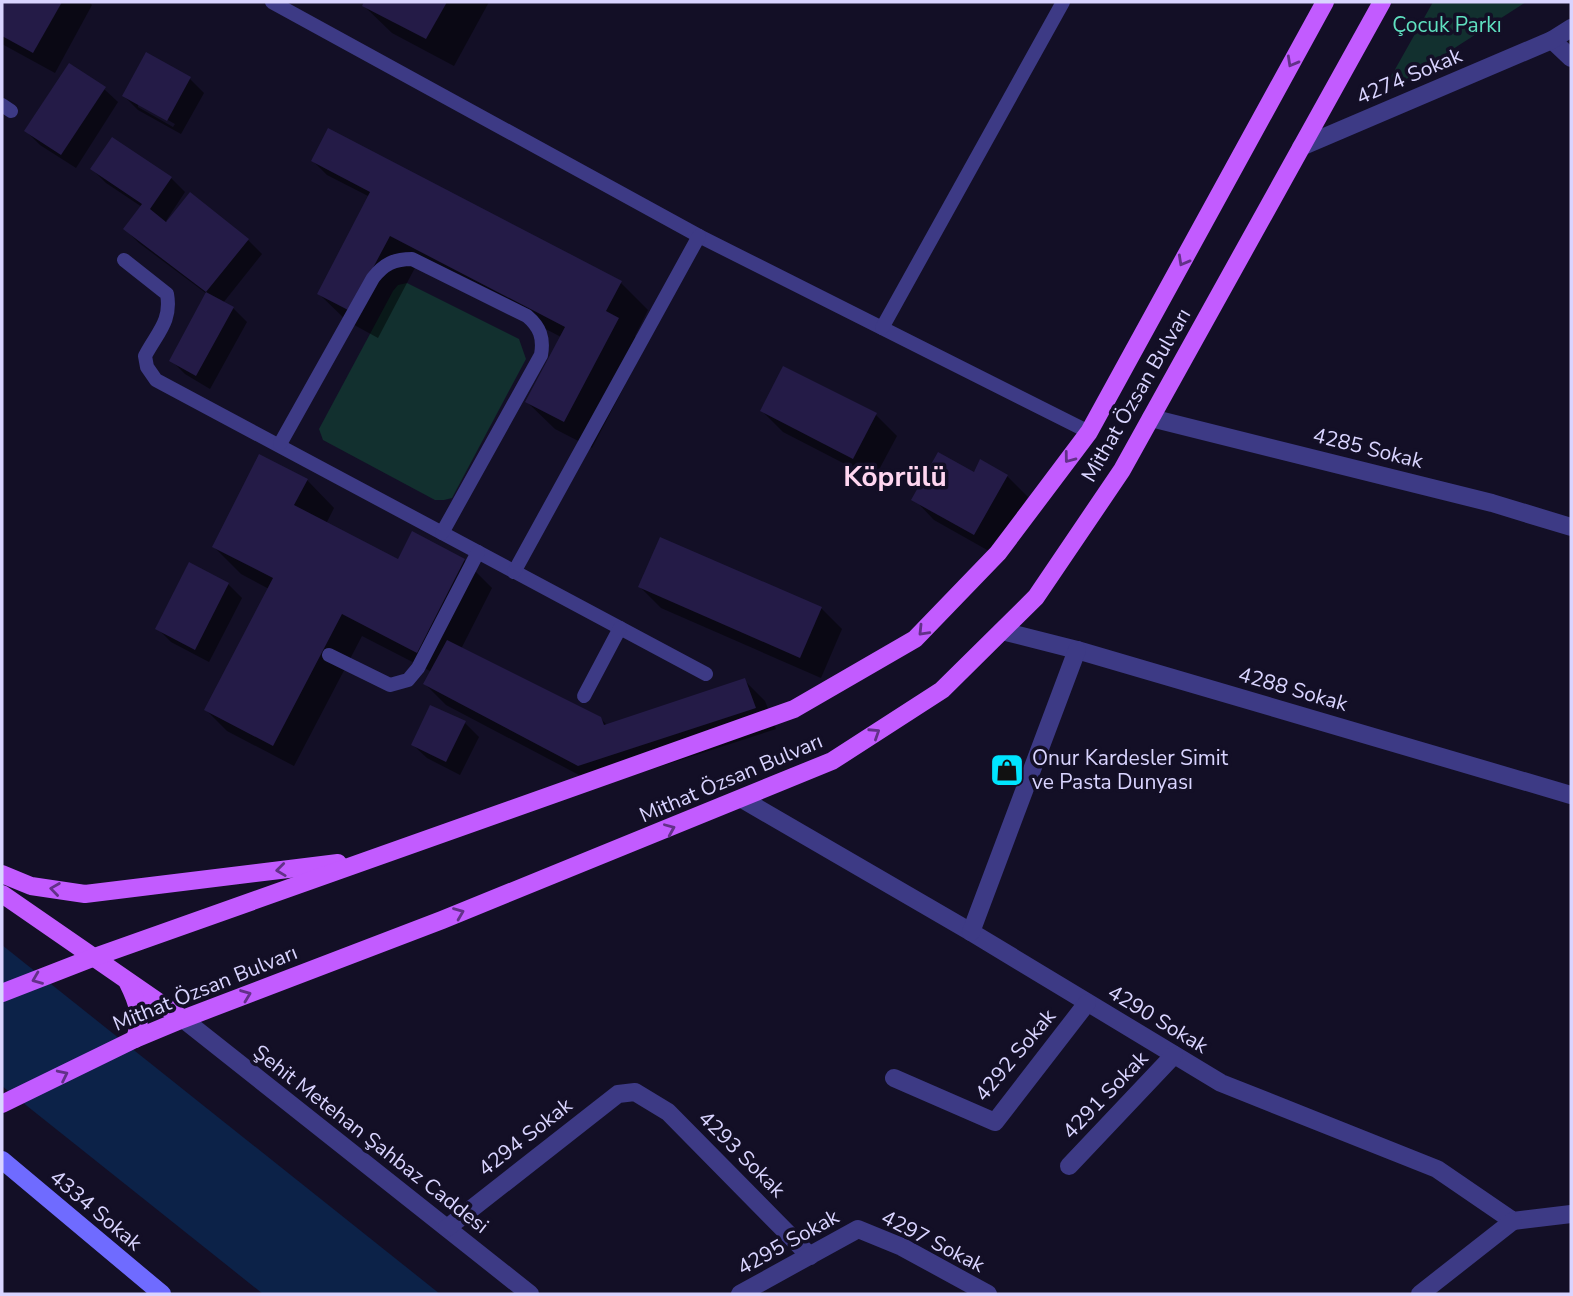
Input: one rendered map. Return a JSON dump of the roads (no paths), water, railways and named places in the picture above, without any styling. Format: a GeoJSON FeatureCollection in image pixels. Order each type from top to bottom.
{"type":"FeatureCollection","features":[{"type":"Feature","properties":{"kind":"main road","name":"Mithat Özsan Bulvarı"},"geometry":{"type":"LineString","coordinates":[[2,993],[71,965],[794,709],[915,639],[998,553],[1089,432],[1325,2]]}},
{"type":"Feature","properties":{"kind":"main road","name":"Mithat Özsan Bulvarı"},"geometry":{"type":"LineString","coordinates":[[2,1104],[183,1020],[454,915],[832,761],[942,690],[1036,597],[1122,470],[1382,2]]}},
{"type":"Feature","properties":{"kind":"main road"},"geometry":{"type":"LineString","coordinates":[[2,874],[31,886],[85,894],[373,858]]}},
{"type":"Feature","properties":{"kind":"main road"},"geometry":{"type":"LineString","coordinates":[[2,894],[183,1020]]}},
{"type":"Feature","properties":{"kind":"main road"},"geometry":{"type":"LineString","coordinates":[[71,965],[127,982],[138,1004],[141,1025],[135,1040]]}},
{"type":"Feature","properties":{"kind":"main road","name":"4334 Sokak"},"geometry":{"type":"LineString","coordinates":[[2,1160],[162,1294]]}},
{"type":"Feature","properties":{"kind":"street","name":"4274 Sokak"},"geometry":{"type":"LineString","coordinates":[[1301,147],[1552,40],[1571,28]]}},
{"type":"Feature","properties":{"kind":"street"},"geometry":{"type":"LineString","coordinates":[[1552,40],[1571,58]]}},
{"type":"Feature","properties":{"kind":"street","name":"4285 Sokak"},"geometry":{"type":"LineString","coordinates":[[1152,418],[1492,503],[1571,527]]}},
{"type":"Feature","properties":{"kind":"street","name":"4288 Sokak"},"geometry":{"type":"LineString","coordinates":[[1002,631],[1077,649],[1571,795]]}},
{"type":"Feature","properties":{"kind":"street"},"geometry":{"type":"LineString","coordinates":[[971,932],[1077,649]]}},
{"type":"Feature","properties":{"kind":"street","name":"4290 Sokak"},"geometry":{"type":"LineString","coordinates":[[742,799],[971,932],[1221,1083],[1437,1169],[1513,1221]]}},
{"type":"Feature","properties":{"kind":"street","name":"4292 Sokak"},"geometry":{"type":"LineString","coordinates":[[894,1078],[995,1122],[1087,1003]]}},
{"type":"Feature","properties":{"kind":"street","name":"Şehit Metehan Şahbaz Caddesi"},"geometry":{"type":"LineString","coordinates":[[183,1020],[530,1294]]}},
{"type":"Feature","properties":{"kind":"street","name":"4291 Sokak"},"geometry":{"type":"LineString","coordinates":[[1069,1166],[1174,1055]]}},
{"type":"Feature","properties":{"kind":"street","name":"4294 Sokak"},"geometry":{"type":"LineString","coordinates":[[447,1228],[618,1094],[635,1092]]}},
{"type":"Feature","properties":{"kind":"street","name":"4293 Sokak"},"geometry":{"type":"LineString","coordinates":[[635,1092],[668,1112],[810,1256]]}},
{"type":"Feature","properties":{"kind":"street"},"geometry":{"type":"LineString","coordinates":[[1420,1294],[1513,1221],[1571,1214]]}},
{"type":"Feature","properties":{"kind":"street","name":"4295 Sokak"},"geometry":{"type":"LineString","coordinates":[[746,1293],[858,1229]]}},
{"type":"Feature","properties":{"kind":"street","name":"4297 Sokak"},"geometry":{"type":"LineString","coordinates":[[858,1229],[902,1247],[988,1294]]}},
{"type":"Feature","properties":{"kind":"lane"},"geometry":{"type":"LineString","coordinates":[[272,2],[699,236],[1089,432]]}},
{"type":"Feature","properties":{"kind":"lane"},"geometry":{"type":"LineString","coordinates":[[881,328],[1063,2]]}},
{"type":"Feature","properties":{"kind":"lane"},"geometry":{"type":"LineString","coordinates":[[514,572],[699,236]]}},
{"type":"Feature","properties":{"kind":"lane"},"geometry":{"type":"LineString","coordinates":[[280,444],[373,278],[381,268],[392,261],[412,259],[527,316],[540,331],[543,347],[541,355],[442,533]]}},
{"type":"Feature","properties":{"kind":"lane"},"geometry":{"type":"LineString","coordinates":[[124,260],[167,294],[170,310],[145,356],[147,367],[156,380],[706,674]]}},
{"type":"Feature","properties":{"kind":"lane"},"geometry":{"type":"LineString","coordinates":[[329,654],[390,685],[408,680],[418,668],[478,552]]}},
{"type":"Feature","properties":{"kind":"lane"},"geometry":{"type":"LineString","coordinates":[[584,696],[620,628]]}},
{"type":"Feature","properties":{"kind":"water"},"geometry":{"type":"Polygon","coordinates":[[[2,945],[440,1294],[263,1294],[2,1086],[2,945]]]}},
{"type":"Feature","properties":{"kind":"place","name":"Onur Kardesler Simit ve Pasta Dunyası"},"geometry":{"type":"Point","coordinates":[1007,770]}},
{"type":"Feature","properties":{"kind":"district","name":"Köprülü"},"geometry":{"type":"Point","coordinates":[895,476]}},
{"type":"Feature","properties":{"kind":"park label","name":"Çocuk Parkı"},"geometry":{"type":"Point","coordinates":[1447,25]}}]}
